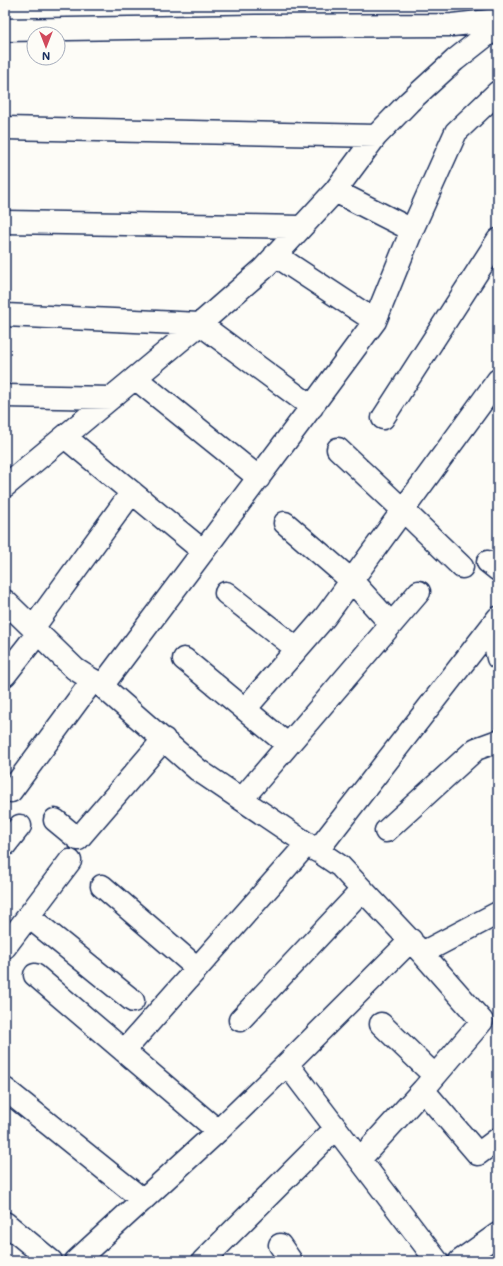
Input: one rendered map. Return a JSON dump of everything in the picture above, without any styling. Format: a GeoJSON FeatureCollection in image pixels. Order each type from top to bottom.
{"type":"FeatureCollection","features":[{"type":"Feature","properties":{"kind":"street"},"geometry":{"type":"LineString","coordinates":[[5,30],[452,25],[498,20]]}},
{"type":"Feature","properties":{"kind":"street"},"geometry":{"type":"LineString","coordinates":[[5,486],[200,324],[263,269],[335,191],[376,136],[409,102],[455,60],[498,26]]}},
{"type":"Feature","properties":{"kind":"street"},"geometry":{"type":"LineString","coordinates":[[11,791],[203,551],[312,407],[375,320],[412,230],[456,132],[498,92]]}},
{"type":"Feature","properties":{"kind":"street"},"geometry":{"type":"LineString","coordinates":[[5,128],[376,136]]}},
{"type":"Feature","properties":{"kind":"street"},"geometry":{"type":"LineString","coordinates":[[335,191],[412,230]]}},
{"type":"Feature","properties":{"kind":"street"},"geometry":{"type":"LineString","coordinates":[[5,222],[301,227]]}},
{"type":"Feature","properties":{"kind":"street"},"geometry":{"type":"LineString","coordinates":[[383,418],[498,240]]}},
{"type":"Feature","properties":{"kind":"street"},"geometry":{"type":"LineString","coordinates":[[276,255],[375,320]]}},
{"type":"Feature","properties":{"kind":"street"},"geometry":{"type":"LineString","coordinates":[[5,315],[200,324],[312,407]]}},
{"type":"Feature","properties":{"kind":"street"},"geometry":{"type":"LineString","coordinates":[[135,378],[258,478]]}},
{"type":"Feature","properties":{"kind":"street"},"geometry":{"type":"LineString","coordinates":[[245,709],[325,617],[498,380]]}},
{"type":"Feature","properties":{"kind":"street"},"geometry":{"type":"LineString","coordinates":[[5,396],[111,398]]}},
{"type":"Feature","properties":{"kind":"street"},"geometry":{"type":"LineString","coordinates":[[65,437],[203,551]]}},
{"type":"Feature","properties":{"kind":"street"},"geometry":{"type":"LineString","coordinates":[[338,450],[462,567]]}},
{"type":"Feature","properties":{"kind":"street"},"geometry":{"type":"LineString","coordinates":[[5,675],[132,492]]}},
{"type":"Feature","properties":{"kind":"street"},"geometry":{"type":"LineString","coordinates":[[285,523],[352,581],[391,624]]}},
{"type":"Feature","properties":{"kind":"street"},"geometry":{"type":"LineString","coordinates":[[242,799],[419,592]]}},
{"type":"Feature","properties":{"kind":"street"},"geometry":{"type":"LineString","coordinates":[[226,594],[297,649]]}},
{"type":"Feature","properties":{"kind":"street"},"geometry":{"type":"LineString","coordinates":[[5,601],[75,669],[98,683],[198,770],[340,866],[416,946],[482,1021],[429,1083],[360,1159]]}},
{"type":"Feature","properties":{"kind":"street"},"geometry":{"type":"LineString","coordinates":[[494,623],[498,658]]}},
{"type":"Feature","properties":{"kind":"street"},"geometry":{"type":"LineString","coordinates":[[124,1051],[197,968],[312,847],[494,623]]}},
{"type":"Feature","properties":{"kind":"street"},"geometry":{"type":"LineString","coordinates":[[184,659],[288,745]]}},
{"type":"Feature","properties":{"kind":"street"},"geometry":{"type":"LineString","coordinates":[[55,820],[78,839],[164,739]]}},
{"type":"Feature","properties":{"kind":"street"},"geometry":{"type":"LineString","coordinates":[[386,831],[476,749],[498,741]]}},
{"type":"Feature","properties":{"kind":"street"},"geometry":{"type":"LineString","coordinates":[[5,845],[20,826]]}},
{"type":"Feature","properties":{"kind":"street"},"geometry":{"type":"LineString","coordinates":[[5,946],[70,861]]}},
{"type":"Feature","properties":{"kind":"street"},"geometry":{"type":"LineString","coordinates":[[102,886],[197,968]]}},
{"type":"Feature","properties":{"kind":"street"},"geometry":{"type":"LineString","coordinates":[[240,1020],[362,890]]}},
{"type":"Feature","properties":{"kind":"street"},"geometry":{"type":"LineString","coordinates":[[76,1261],[416,946],[498,913]]}},
{"type":"Feature","properties":{"kind":"street"},"geometry":{"type":"LineString","coordinates":[[28,916],[133,1001]]}},
{"type":"Feature","properties":{"kind":"street"},"geometry":{"type":"LineString","coordinates":[[35,975],[218,1131]]}},
{"type":"Feature","properties":{"kind":"street"},"geometry":{"type":"LineString","coordinates":[[381,1024],[429,1083],[478,1154],[498,1139]]}},
{"type":"Feature","properties":{"kind":"street"},"geometry":{"type":"LineString","coordinates":[[287,1064],[360,1159],[434,1260]]}},
{"type":"Feature","properties":{"kind":"street"},"geometry":{"type":"LineString","coordinates":[[5,1089],[143,1200]]}},
{"type":"Feature","properties":{"kind":"street"},"geometry":{"type":"LineString","coordinates":[[203,1261],[336,1128]]}},
{"type":"Feature","properties":{"kind":"street"},"geometry":{"type":"LineString","coordinates":[[5,1223],[51,1261]]}},
{"type":"Feature","properties":{"kind":"street"},"geometry":{"type":"LineString","coordinates":[[460,1261],[498,1234]]}}]}
